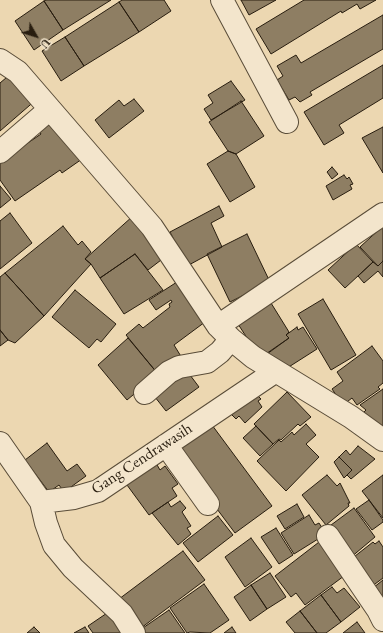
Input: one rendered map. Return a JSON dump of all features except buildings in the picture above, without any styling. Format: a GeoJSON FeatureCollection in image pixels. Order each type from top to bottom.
{"type":"FeatureCollection","features":[{"type":"Feature","properties":{"kind":"street"},"geometry":{"type":"LineString","coordinates":[[222,0],[287,122]]}},
{"type":"Feature","properties":{"kind":"street"},"geometry":{"type":"LineString","coordinates":[[0,60],[18,72],[152,227],[224,332],[253,357],[351,417],[383,440]]}},
{"type":"Feature","properties":{"kind":"street"},"geometry":{"type":"LineString","coordinates":[[0,152],[50,109]]}},
{"type":"Feature","properties":{"kind":"street"},"geometry":{"type":"LineString","coordinates":[[145,393],[169,372],[179,367],[207,362],[220,352],[224,332],[383,214]]}},
{"type":"Feature","properties":{"kind":"street","name":"Gang Cendrawasih"},"geometry":{"type":"LineString","coordinates":[[41,502],[74,498],[98,491],[276,371]]}},
{"type":"Feature","properties":{"kind":"street"},"geometry":{"type":"LineString","coordinates":[[0,443],[41,502],[46,523],[54,545],[73,568],[122,614],[134,633]]}},
{"type":"Feature","properties":{"kind":"street"},"geometry":{"type":"LineString","coordinates":[[166,445],[208,504]]}},
{"type":"Feature","properties":{"kind":"street"},"geometry":{"type":"LineString","coordinates":[[328,536],[378,610],[383,620]]}}]}
